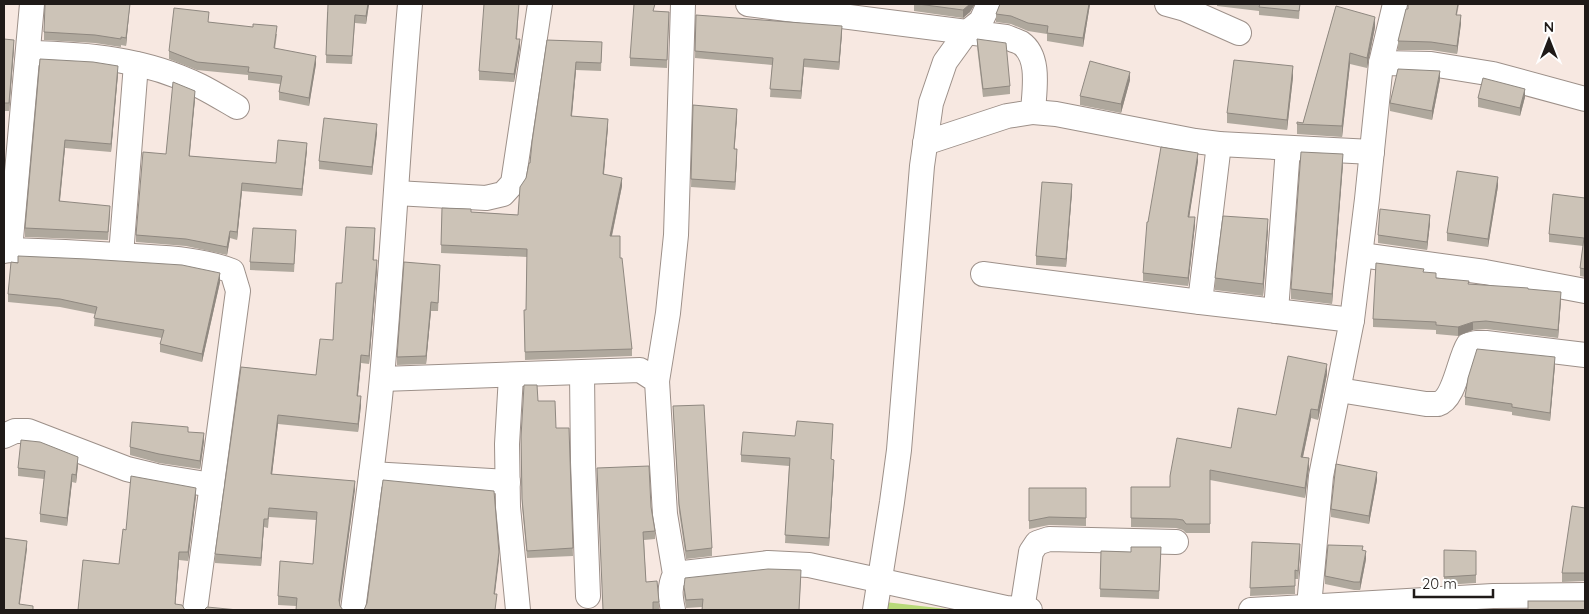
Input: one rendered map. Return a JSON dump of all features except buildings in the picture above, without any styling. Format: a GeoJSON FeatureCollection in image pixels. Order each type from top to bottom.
{"type":"FeatureCollection","features":[{"type":"Feature","properties":{"kind":"street"},"geometry":{"type":"LineString","coordinates":[[32,4],[7,250],[121,255],[215,264],[232,272],[238,291],[195,610]]}},
{"type":"Feature","properties":{"kind":"street"},"geometry":{"type":"LineString","coordinates":[[353,610],[372,474],[382,379],[410,4]]}},
{"type":"Feature","properties":{"kind":"street"},"geometry":{"type":"LineString","coordinates":[[396,193],[486,198],[502,194],[513,183],[540,4]]}},
{"type":"Feature","properties":{"kind":"street"},"geometry":{"type":"LineString","coordinates":[[673,610],[670,594],[675,574],[665,514],[660,402],[657,381],[668,313],[676,235],[683,4]]}},
{"type":"Feature","properties":{"kind":"street"},"geometry":{"type":"LineString","coordinates":[[748,4],[791,6],[966,33],[1006,37],[1022,44],[1031,56],[1034,73],[1034,112]]}},
{"type":"Feature","properties":{"kind":"street"},"geometry":{"type":"LineString","coordinates":[[875,610],[899,450],[925,143],[931,104],[945,62],[966,33],[981,21],[989,4]]}},
{"type":"Feature","properties":{"kind":"street"},"geometry":{"type":"LineString","coordinates":[[1167,4],[1185,9],[1239,33]]}},
{"type":"Feature","properties":{"kind":"street"},"geometry":{"type":"LineString","coordinates":[[1309,606],[1322,476],[1352,320],[1361,255],[1381,63],[1395,4]]}},
{"type":"Feature","properties":{"kind":"street"},"geometry":{"type":"LineString","coordinates":[[28,53],[78,54],[121,60],[160,70],[199,85],[237,106]]}},
{"type":"Feature","properties":{"kind":"street"},"geometry":{"type":"LineString","coordinates":[[1381,63],[1431,64],[1492,74],[1585,99]]}},
{"type":"Feature","properties":{"kind":"street"},"geometry":{"type":"LineString","coordinates":[[121,255],[136,64]]}},
{"type":"Feature","properties":{"kind":"street"},"geometry":{"type":"LineString","coordinates":[[925,143],[1007,116],[1034,112],[1056,114],[1219,144],[1372,152]]}},
{"type":"Feature","properties":{"kind":"street"},"geometry":{"type":"LineString","coordinates":[[1200,302],[1219,144]]}},
{"type":"Feature","properties":{"kind":"street"},"geometry":{"type":"LineString","coordinates":[[1276,311],[1288,148]]}},
{"type":"Feature","properties":{"kind":"street"},"geometry":{"type":"LineString","coordinates":[[1361,255],[1485,272],[1585,291]]}},
{"type":"Feature","properties":{"kind":"street"},"geometry":{"type":"LineString","coordinates":[[983,274],[1352,320]]}},
{"type":"Feature","properties":{"kind":"street"},"geometry":{"type":"LineString","coordinates":[[1339,390],[1426,404],[1439,403],[1448,396],[1463,353],[1468,345],[1476,343],[1585,355]]}},
{"type":"Feature","properties":{"kind":"street"},"geometry":{"type":"LineString","coordinates":[[382,379],[640,370],[657,381]]}},
{"type":"Feature","properties":{"kind":"street"},"geometry":{"type":"LineString","coordinates":[[582,373],[583,480],[588,596]]}},
{"type":"Feature","properties":{"kind":"street"},"geometry":{"type":"LineString","coordinates":[[511,376],[507,444],[508,507],[518,610]]}},
{"type":"Feature","properties":{"kind":"street"},"geometry":{"type":"LineString","coordinates":[[4,436],[15,431],[28,431],[100,457],[127,469],[156,476],[212,485]]}},
{"type":"Feature","properties":{"kind":"street"},"geometry":{"type":"LineString","coordinates":[[372,474],[508,482]]}},
{"type":"Feature","properties":{"kind":"street"},"geometry":{"type":"LineString","coordinates":[[675,574],[768,563],[809,565],[1006,608],[1026,610],[1031,552],[1037,543],[1049,539],[1176,542]]}},
{"type":"Feature","properties":{"kind":"street"},"geometry":{"type":"LineString","coordinates":[[1251,610],[1309,606],[1520,603],[1585,596]]}},
{"type":"Feature","properties":{"kind":"green space"},"geometry":{"type":"Polygon","coordinates":[[[876,601],[956,610],[875,610],[876,601]]]}}]}
